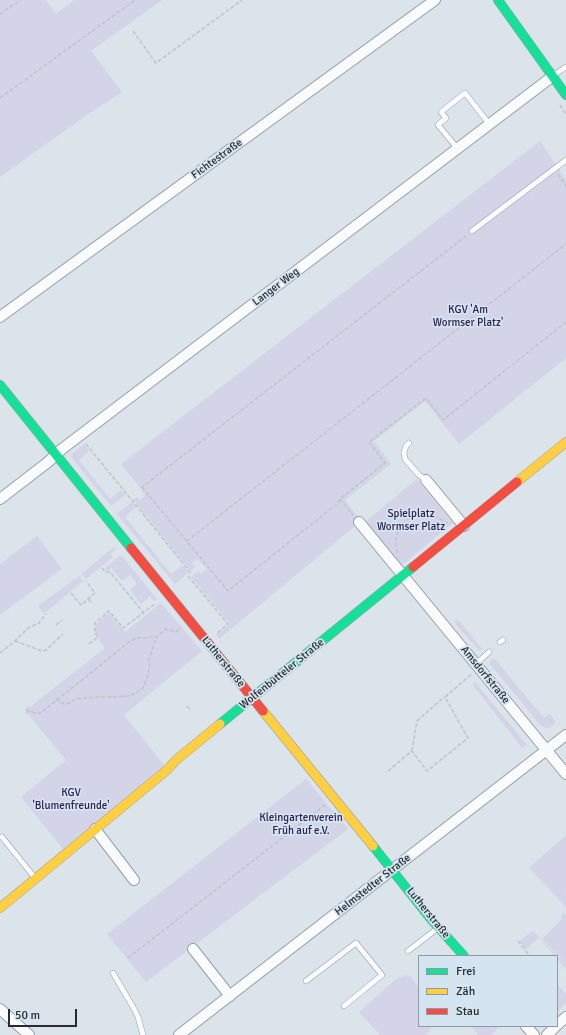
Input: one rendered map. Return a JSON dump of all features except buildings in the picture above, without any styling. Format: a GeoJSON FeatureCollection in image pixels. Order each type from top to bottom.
{"type":"FeatureCollection","features":[{"type":"Feature","properties":{"kind":"street","name":"Fichtestraße"},"geometry":{"type":"LineString","coordinates":[[0,317],[434,0]]}},
{"type":"Feature","properties":{"kind":"street"},"geometry":{"type":"LineString","coordinates":[[498,0],[566,95]]}},
{"type":"Feature","properties":{"kind":"street","name":"Langer Weg"},"geometry":{"type":"LineString","coordinates":[[0,499],[80,436],[553,76]]}},
{"type":"Feature","properties":{"kind":"street","name":"Lutherstraße"},"geometry":{"type":"LineString","coordinates":[[0,385],[55,456],[253,697],[439,928],[463,955]]}},
{"type":"Feature","properties":{"kind":"street","name":"Wolfenbütteler Straße"},"geometry":{"type":"LineString","coordinates":[[0,908],[253,697],[566,442]]}},
{"type":"Feature","properties":{"kind":"street"},"geometry":{"type":"LineString","coordinates":[[426,480],[464,526]]}},
{"type":"Feature","properties":{"kind":"street","name":"Amsdorfstraße"},"geometry":{"type":"LineString","coordinates":[[359,522],[566,774]]}},
{"type":"Feature","properties":{"kind":"street","name":"Helmstedter Straße"},"geometry":{"type":"LineString","coordinates":[[180,1035],[566,734]]}},
{"type":"Feature","properties":{"kind":"street"},"geometry":{"type":"LineString","coordinates":[[95,830],[134,880]]}},
{"type":"Feature","properties":{"kind":"street"},"geometry":{"type":"LineString","coordinates":[[193,949],[230,996]]}},
{"type":"Feature","properties":{"kind":"street"},"geometry":{"type":"LineString","coordinates":[[0,1009],[29,1035]]}},
{"type":"Feature","properties":{"kind":"street"},"geometry":{"type":"LineString","coordinates":[[558,1025],[566,1017]]}},
{"type":"Feature","properties":{"kind":"street"},"geometry":{"type":"LineString","coordinates":[[527,1027],[534,1035]]}},
{"type":"Feature","properties":{"kind":"street"},"geometry":{"type":"LineString","coordinates":[[547,1035],[556,1027]]}},
{"type":"Feature","properties":{"kind":"lane"},"geometry":{"type":"LineString","coordinates":[[553,76],[566,67]]}},
{"type":"Feature","properties":{"kind":"lane"},"geometry":{"type":"LineString","coordinates":[[458,149],[438,125],[446,118],[441,112],[465,93],[490,125]]}},
{"type":"Feature","properties":{"kind":"lane"},"geometry":{"type":"LineString","coordinates":[[472,231],[566,160]]}},
{"type":"Feature","properties":{"kind":"lane"},"geometry":{"type":"LineString","coordinates":[[409,443],[404,452],[405,459],[419,475],[426,480]]}},
{"type":"Feature","properties":{"kind":"lane"},"geometry":{"type":"LineString","coordinates":[[478,666],[489,652]]}},
{"type":"Feature","properties":{"kind":"lane"},"geometry":{"type":"LineString","coordinates":[[2,837],[35,879]]}},
{"type":"Feature","properties":{"kind":"lane"},"geometry":{"type":"LineString","coordinates":[[408,951],[439,928]]}},
{"type":"Feature","properties":{"kind":"lane"},"geometry":{"type":"LineString","coordinates":[[306,981],[356,943],[382,975],[344,1006]]}},
{"type":"Feature","properties":{"kind":"lane"},"geometry":{"type":"LineString","coordinates":[[113,973],[138,1017],[143,1035]]}},
{"type":"Feature","properties":{"kind":"path"},"geometry":{"type":"LineString","coordinates":[[0,14],[20,0]]}},
{"type":"Feature","properties":{"kind":"path"},"geometry":{"type":"LineString","coordinates":[[0,98],[135,0]]}},
{"type":"Feature","properties":{"kind":"path"},"geometry":{"type":"LineString","coordinates":[[133,31],[156,63],[242,0]]}},
{"type":"Feature","properties":{"kind":"path"},"geometry":{"type":"LineString","coordinates":[[554,168],[566,186]]}},
{"type":"Feature","properties":{"kind":"path"},"geometry":{"type":"LineString","coordinates":[[472,231],[142,487],[187,541],[203,563],[228,591],[337,504],[340,499],[385,463],[369,442],[426,398],[443,420],[566,322]]}},
{"type":"Feature","properties":{"kind":"path"},"geometry":{"type":"LineString","coordinates":[[187,541],[566,244]]}},
{"type":"Feature","properties":{"kind":"path"},"geometry":{"type":"LineString","coordinates":[[80,436],[191,573]]}},
{"type":"Feature","properties":{"kind":"path"},"geometry":{"type":"LineString","coordinates":[[340,499],[359,522]]}},
{"type":"Feature","properties":{"kind":"path"},"geometry":{"type":"LineString","coordinates":[[395,566],[400,562],[396,547],[396,540],[402,525],[409,518],[418,514],[426,513],[433,514],[447,523],[456,516]]}},
{"type":"Feature","properties":{"kind":"path"},"geometry":{"type":"LineString","coordinates":[[102,568],[105,572],[110,572],[143,612]]}},
{"type":"Feature","properties":{"kind":"path"},"geometry":{"type":"LineString","coordinates":[[188,576],[228,624],[214,636]]}},
{"type":"Feature","properties":{"kind":"path"},"geometry":{"type":"LineString","coordinates":[[71,594],[81,605],[95,593],[86,582]]}},
{"type":"Feature","properties":{"kind":"path"},"geometry":{"type":"LineString","coordinates":[[88,599],[92,603]]}},
{"type":"Feature","properties":{"kind":"path"},"geometry":{"type":"LineString","coordinates":[[89,644],[98,637],[95,633],[95,623],[109,611],[123,628],[155,604]]}},
{"type":"Feature","properties":{"kind":"path"},"geometry":{"type":"LineString","coordinates":[[0,653],[28,628],[39,623],[46,614]]}},
{"type":"Feature","properties":{"kind":"path"},"geometry":{"type":"LineString","coordinates":[[56,625],[62,620]]}},
{"type":"Feature","properties":{"kind":"path"},"geometry":{"type":"LineString","coordinates":[[57,699],[66,704],[76,699],[128,696],[141,690],[148,675],[149,660],[156,637],[166,629],[176,632],[182,628]]}},
{"type":"Feature","properties":{"kind":"path"},"geometry":{"type":"LineString","coordinates":[[15,641],[42,651],[63,634]]}},
{"type":"Feature","properties":{"kind":"path"},"geometry":{"type":"LineString","coordinates":[[26,710],[37,714],[129,642],[137,638],[156,637]]}},
{"type":"Feature","properties":{"kind":"path"},"geometry":{"type":"LineString","coordinates":[[388,771],[412,751],[417,721],[478,666]]}},
{"type":"Feature","properties":{"kind":"path"},"geometry":{"type":"LineString","coordinates":[[412,751],[427,771],[468,738],[445,697]]}},
{"type":"Feature","properties":{"kind":"path"},"geometry":{"type":"LineString","coordinates":[[187,706],[192,711]]}},
{"type":"Feature","properties":{"kind":"path"},"geometry":{"type":"LineString","coordinates":[[128,958],[334,798]]}},
{"type":"Feature","properties":{"kind":"path"},"geometry":{"type":"LineString","coordinates":[[518,941],[529,955]]}},
{"type":"Feature","properties":{"kind":"green space"},"geometry":{"type":"Polygon","coordinates":[[[0,0],[46,0],[56,14],[74,0],[162,0],[91,51],[122,92],[84,117],[0,177],[0,0]]]}},
{"type":"Feature","properties":{"kind":"green space","name":"KGV 'Am Wormser Platz'"},"geometry":{"type":"Polygon","coordinates":[[[540,141],[566,180],[566,358],[459,444],[425,401],[374,441],[391,464],[345,500],[361,521],[219,639],[216,635],[230,624],[191,577],[198,571],[201,574],[207,569],[198,559],[192,563],[195,567],[191,571],[133,500],[137,497],[140,500],[145,496],[142,492],[143,491],[121,464],[540,141]]]}},
{"type":"Feature","properties":{"kind":"green space"},"geometry":{"type":"Polygon","coordinates":[[[84,444],[89,451],[79,460],[110,499],[121,490],[125,495],[111,506],[71,457],[71,455],[84,444]]]}},
{"type":"Feature","properties":{"kind":"green space","name":"Spielplatz Wormser Platz"},"geometry":{"type":"Polygon","coordinates":[[[417,479],[453,523],[401,566],[366,521],[417,479]]]}},
{"type":"Feature","properties":{"kind":"green space"},"geometry":{"type":"Polygon","coordinates":[[[132,502],[136,507],[125,517],[171,574],[183,565],[189,572],[175,584],[117,514],[132,502]]]}},
{"type":"Feature","properties":{"kind":"green space"},"geometry":{"type":"Polygon","coordinates":[[[37,536],[62,569],[0,615],[0,564],[37,536]]]}},
{"type":"Feature","properties":{"kind":"green space"},"geometry":{"type":"Polygon","coordinates":[[[114,547],[116,549],[110,554],[113,557],[86,579],[81,574],[114,547]]]}},
{"type":"Feature","properties":{"kind":"green space"},"geometry":{"type":"Polygon","coordinates":[[[121,555],[157,599],[154,601],[150,596],[141,604],[130,590],[137,584],[130,575],[122,581],[111,568],[108,571],[105,568],[121,555]]]}},
{"type":"Feature","properties":{"kind":"green space"},"geometry":{"type":"Polygon","coordinates":[[[79,576],[83,581],[44,614],[38,606],[79,576]]]}},
{"type":"Feature","properties":{"kind":"green space","name":"KGV 'Blumenfreunde'"},"geometry":{"type":"Polygon","coordinates":[[[161,603],[202,651],[124,715],[165,766],[63,849],[21,797],[66,760],[28,714],[25,713],[27,706],[30,707],[105,648],[98,639],[98,635],[96,635],[96,624],[109,613],[125,632],[161,603]]]}},
{"type":"Feature","properties":{"kind":"green space"},"geometry":{"type":"Polygon","coordinates":[[[458,619],[482,649],[479,651],[454,622],[458,619]]]}},
{"type":"Feature","properties":{"kind":"green space"},"geometry":{"type":"Polygon","coordinates":[[[494,658],[544,718],[550,714],[556,722],[551,727],[547,728],[541,726],[490,664],[490,661],[494,658]]]}},
{"type":"Feature","properties":{"kind":"green space"},"geometry":{"type":"Polygon","coordinates":[[[475,682],[527,745],[522,748],[473,685],[475,682]]]}},
{"type":"Feature","properties":{"kind":"green space","name":"Kleingartenverein Früh auf e.V."},"geometry":{"type":"Polygon","coordinates":[[[306,779],[348,829],[146,982],[107,934],[306,779]]]}},
{"type":"Feature","properties":{"kind":"green space"},"geometry":{"type":"Polygon","coordinates":[[[566,835],[566,891],[561,896],[566,892],[566,907],[529,868],[566,835]]]}},
{"type":"Feature","properties":{"kind":"green space"},"geometry":{"type":"Polygon","coordinates":[[[564,913],[566,915],[566,964],[542,939],[562,919],[561,915],[564,913]]]}},
{"type":"Feature","properties":{"kind":"green space"},"geometry":{"type":"Polygon","coordinates":[[[533,931],[556,955],[554,955],[539,938],[526,949],[519,941],[533,931]]]}},
{"type":"Feature","properties":{"kind":"green space"},"geometry":{"type":"Polygon","coordinates":[[[558,957],[566,965],[566,969],[558,959],[558,957]]]}},
{"type":"Feature","properties":{"kind":"green space"},"geometry":{"type":"Polygon","coordinates":[[[407,975],[411,977],[418,987],[418,1027],[431,1027],[430,1031],[425,1035],[380,1035],[359,1012],[396,979],[407,975]]]}},
{"type":"Feature","properties":{"kind":"green space"},"geometry":{"type":"Polygon","coordinates":[[[558,985],[566,994],[566,1003],[558,1011],[558,985]]]}},
{"type":"Feature","properties":{"kind":"green space"},"geometry":{"type":"Polygon","coordinates":[[[471,1027],[499,1027],[491,1035],[477,1035],[478,1034],[471,1027]]]}},
{"type":"Feature","properties":{"kind":"traffic: fast"},"geometry":{"type":"LineString","coordinates":[[498,0],[566,95]]}},
{"type":"Feature","properties":{"kind":"traffic: fast"},"geometry":{"type":"LineString","coordinates":[[0,385],[131,548]]}},
{"type":"Feature","properties":{"kind":"traffic: fast"},"geometry":{"type":"LineString","coordinates":[[220,724],[413,567]]}},
{"type":"Feature","properties":{"kind":"traffic: fast"},"geometry":{"type":"LineString","coordinates":[[373,846],[430,918],[463,955]]}},
{"type":"Feature","properties":{"kind":"traffic: slow"},"geometry":{"type":"LineString","coordinates":[[517,482],[566,442]]}},
{"type":"Feature","properties":{"kind":"traffic: slow"},"geometry":{"type":"LineString","coordinates":[[263,711],[373,846]]}},
{"type":"Feature","properties":{"kind":"traffic: slow"},"geometry":{"type":"LineString","coordinates":[[0,908],[167,770],[176,760],[220,724]]}},
{"type":"Feature","properties":{"kind":"traffic: jam"},"geometry":{"type":"LineString","coordinates":[[413,567],[517,482]]}},
{"type":"Feature","properties":{"kind":"traffic: jam"},"geometry":{"type":"LineString","coordinates":[[131,548],[263,711]]}}]}
